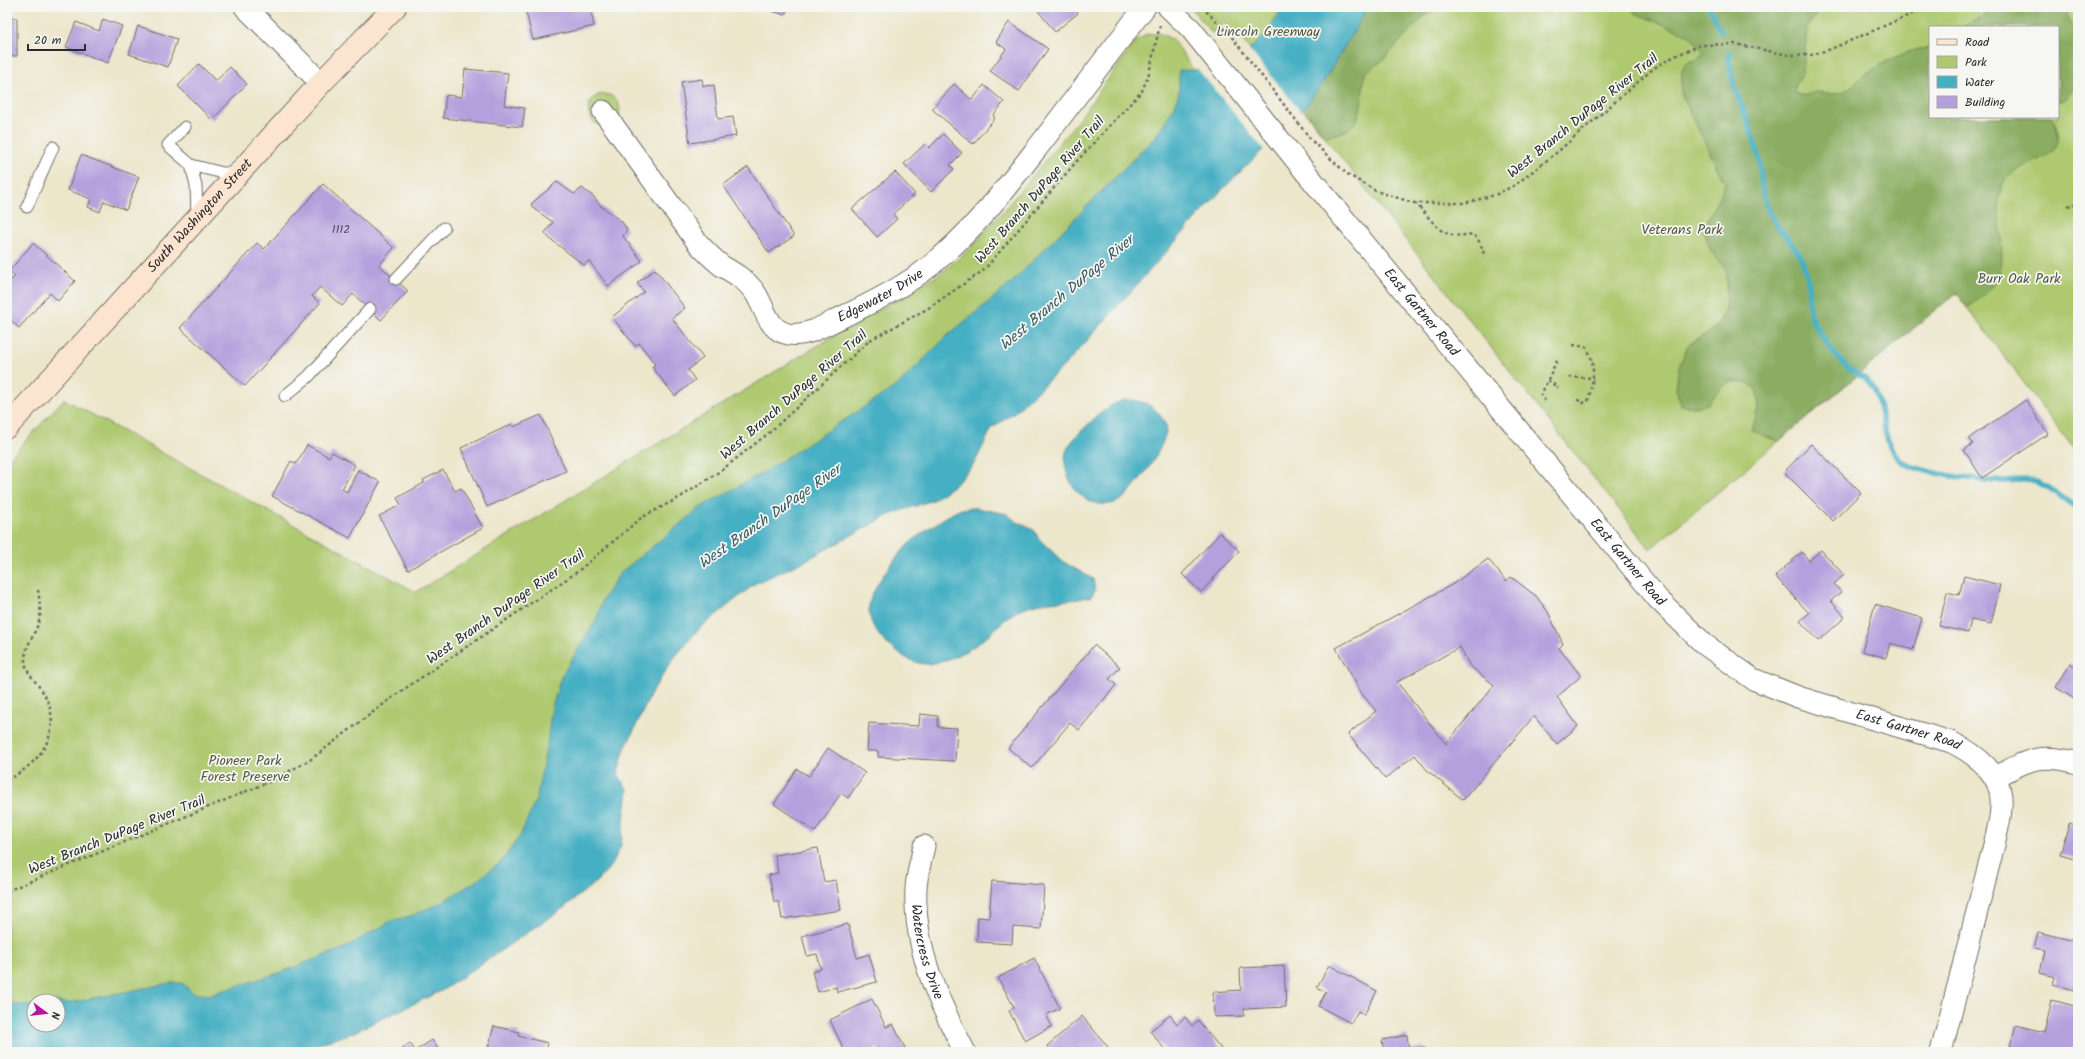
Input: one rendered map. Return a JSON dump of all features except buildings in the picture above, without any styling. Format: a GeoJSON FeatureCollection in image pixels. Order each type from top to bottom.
{"type":"FeatureCollection","features":[{"type":"Feature","properties":{"kind":"main road","name":"South Washington Street"},"geometry":{"type":"LineString","coordinates":[[7,427],[197,221],[321,83],[395,7]]}},
{"type":"Feature","properties":{"kind":"street"},"geometry":{"type":"LineString","coordinates":[[245,7],[321,83]]}},
{"type":"Feature","properties":{"kind":"street","name":"Edgewater Drive"},"geometry":{"type":"LineString","coordinates":[[603,111],[697,242],[709,256],[740,277],[753,289],[762,302],[767,316],[774,328],[788,334],[807,333],[867,305],[896,289],[928,267],[969,231],[998,198],[1145,7]]}},
{"type":"Feature","properties":{"kind":"street","name":"East Gartner Road"},"geometry":{"type":"LineString","coordinates":[[1168,7],[1191,29],[1303,169],[1658,599],[1704,644],[1753,679],[1769,686],[1798,697],[1951,742],[1965,748],[1996,777]]}},
{"type":"Feature","properties":{"kind":"street"},"geometry":{"type":"LineString","coordinates":[[1941,1052],[1996,837],[2002,805],[1996,777],[2027,760],[2038,758],[2062,759],[2078,763]]}},
{"type":"Feature","properties":{"kind":"street","name":"Watercress Drive"},"geometry":{"type":"LineString","coordinates":[[924,846],[916,888],[920,943],[932,982],[948,1020],[965,1052]]}},
{"type":"Feature","properties":{"kind":"lane"},"geometry":{"type":"LineString","coordinates":[[185,127],[168,145],[191,165],[223,172],[240,173]]}},
{"type":"Feature","properties":{"kind":"lane"},"geometry":{"type":"LineString","coordinates":[[27,207],[53,147]]}},
{"type":"Feature","properties":{"kind":"lane"},"geometry":{"type":"LineString","coordinates":[[191,165],[196,186],[197,221]]}},
{"type":"Feature","properties":{"kind":"lane"},"geometry":{"type":"LineString","coordinates":[[396,279],[444,228]]}},
{"type":"Feature","properties":{"kind":"lane"},"geometry":{"type":"LineString","coordinates":[[285,396],[308,377],[370,309]]}},
{"type":"Feature","properties":{"kind":"path","name":"West Branch DuPage River Trail"},"geometry":{"type":"LineString","coordinates":[[1202,7],[1231,36],[1312,141],[1347,174],[1376,191],[1414,203],[1464,203],[1495,195],[1515,185],[1555,154],[1654,68],[1673,56],[1700,45],[1734,44],[1788,55],[1811,55],[1831,49],[1928,7]]}},
{"type":"Feature","properties":{"kind":"path","name":"West Branch DuPage River Trail"},"geometry":{"type":"LineString","coordinates":[[7,891],[271,781],[310,760],[397,694],[577,572],[641,518],[684,495],[724,469],[770,432],[870,340],[928,309],[984,270],[1066,172],[1142,91],[1149,73],[1158,27]]}},
{"type":"Feature","properties":{"kind":"path"},"geometry":{"type":"LineString","coordinates":[[1414,203],[1442,231],[1452,235],[1471,233],[1476,236],[1481,242],[1486,258]]}},
{"type":"Feature","properties":{"kind":"path"},"geometry":{"type":"LineString","coordinates":[[2068,206],[2073,204],[2078,208]]}},
{"type":"Feature","properties":{"kind":"path"},"geometry":{"type":"LineString","coordinates":[[1573,344],[1586,347],[1590,354],[1594,378],[1588,401],[1583,403],[1576,399]]}},
{"type":"Feature","properties":{"kind":"path"},"geometry":{"type":"LineString","coordinates":[[1545,401],[1541,395],[1557,360]]}},
{"type":"Feature","properties":{"kind":"path"},"geometry":{"type":"LineString","coordinates":[[1569,377],[1594,378]]}},
{"type":"Feature","properties":{"kind":"path"},"geometry":{"type":"LineString","coordinates":[[1548,380],[1558,388]]}},
{"type":"Feature","properties":{"kind":"path"},"geometry":{"type":"LineString","coordinates":[[7,780],[24,771],[40,757],[48,741],[50,730],[51,720],[45,695],[30,674],[25,661],[28,647],[40,617],[38,589]]}},
{"type":"Feature","properties":{"kind":"green space","name":"Veterans Park"},"geometry":{"type":"Polygon","coordinates":[[[1190,7],[2078,7],[2078,431],[2074,449],[1956,293],[1650,549],[1271,69],[1224,23],[1212,33],[1190,7]]]}},
{"type":"Feature","properties":{"kind":"green space"},"geometry":{"type":"Polygon","coordinates":[[[1368,7],[1443,7],[1426,14],[1382,61],[1366,72],[1363,84],[1361,106],[1355,123],[1349,129],[1324,136],[1304,109],[1324,81],[1368,7]]]}},
{"type":"Feature","properties":{"kind":"green space"},"geometry":{"type":"Polygon","coordinates":[[[1631,7],[1821,7],[1807,28],[1803,74],[1795,85],[1795,93],[1806,95],[1818,92],[1834,94],[1843,92],[1867,73],[1890,60],[1914,50],[1929,48],[1929,118],[2052,118],[2056,125],[2058,140],[2055,148],[2048,154],[2011,174],[2001,187],[1999,204],[2002,255],[1998,277],[1992,287],[1982,297],[1967,308],[1956,293],[1779,441],[1763,436],[1752,429],[1759,407],[1756,389],[1748,384],[1735,381],[1729,383],[1718,391],[1708,404],[1694,407],[1681,405],[1676,389],[1679,367],[1688,345],[1714,329],[1725,312],[1727,278],[1725,267],[1712,253],[1703,230],[1725,184],[1681,93],[1682,70],[1687,62],[1698,60],[1704,52],[1689,35],[1635,13],[1631,7]]]}},
{"type":"Feature","properties":{"kind":"green space"},"geometry":{"type":"Polygon","coordinates":[[[1994,7],[2063,7],[2078,46],[2077,72],[2072,89],[2068,96],[2062,101],[2059,101],[2059,26],[1964,26],[1991,12],[1994,7]]]}},
{"type":"Feature","properties":{"kind":"green space","name":"Pioneer Park Forest Preserve"},"geometry":{"type":"Polygon","coordinates":[[[1148,34],[1162,34],[1173,40],[1193,69],[1233,117],[696,567],[579,832],[405,961],[66,1028],[66,993],[26,993],[26,1033],[42,1033],[7,1040],[7,461],[64,399],[416,592],[812,349],[938,275],[967,252],[1005,209],[1076,123],[1136,41],[1148,34]]]}},
{"type":"Feature","properties":{"kind":"green space"},"geometry":{"type":"Polygon","coordinates":[[[604,94],[610,95],[617,101],[620,110],[619,116],[613,123],[604,126],[598,125],[591,119],[588,110],[589,104],[595,97],[604,94]]]}},
{"type":"Feature","properties":{"kind":"water","name":"West Branch DuPage River"},"geometry":{"type":"Polygon","coordinates":[[[1283,7],[1368,7],[1324,81],[1304,109],[1219,193],[1067,363],[1015,412],[992,428],[974,464],[957,483],[933,500],[889,515],[801,563],[756,583],[700,628],[674,658],[652,692],[624,751],[618,774],[628,790],[621,845],[612,865],[596,882],[561,910],[443,990],[352,1033],[293,1052],[7,1052],[7,1004],[26,1005],[26,1033],[66,1033],[66,1003],[170,983],[182,983],[193,993],[209,995],[279,973],[344,948],[393,920],[411,916],[442,902],[476,881],[501,862],[520,836],[536,800],[547,744],[552,707],[561,677],[596,620],[603,599],[620,573],[701,507],[764,472],[898,385],[947,336],[1009,285],[1155,137],[1175,106],[1179,92],[1179,70],[1211,67],[1233,59],[1252,47],[1263,37],[1283,7]]]}},
{"type":"Feature","properties":{"kind":"water"},"geometry":{"type":"Polygon","coordinates":[[[1124,400],[1139,401],[1151,406],[1160,415],[1167,428],[1163,442],[1153,461],[1128,494],[1119,501],[1108,504],[1097,504],[1087,500],[1072,484],[1067,474],[1065,463],[1066,452],[1078,434],[1091,422],[1109,407],[1124,400]]]}},
{"type":"Feature","properties":{"kind":"water"},"geometry":{"type":"Polygon","coordinates":[[[977,508],[1007,514],[1017,522],[1035,531],[1038,538],[1062,561],[1093,579],[1095,590],[1092,596],[1074,600],[1047,602],[1021,609],[1005,620],[976,645],[949,659],[929,664],[914,662],[893,649],[873,626],[869,614],[869,607],[873,592],[899,554],[911,542],[951,514],[964,509],[977,508]]]}},
{"type":"Feature","properties":{"kind":"pier"},"geometry":{"type":"Polygon","coordinates":[[[1247,47],[1302,113],[1265,151],[1196,67],[1223,61],[1247,47]]]}},
{"type":"Feature","properties":{"kind":"waterway"},"geometry":{"type":"LineString","coordinates":[[1709,7],[1721,32]]}},
{"type":"Feature","properties":{"kind":"waterway"},"geometry":{"type":"LineString","coordinates":[[1729,52],[1732,78],[1760,162],[1765,201],[1775,222],[1796,249],[1802,260],[1807,277],[1812,320],[1837,357],[1850,370],[1865,379],[1874,389],[1884,429],[1897,457],[1904,463],[1913,467],[1949,475],[1996,481],[2023,480],[2039,483],[2051,489],[2078,509]]}},
{"type":"Feature","properties":{"kind":"park label","name":"Lincoln Greenway"},"geometry":{"type":"Point","coordinates":[1268,32]}},
{"type":"Feature","properties":{"kind":"park label","name":"Burr Oak Park"},"geometry":{"type":"Point","coordinates":[2019,279]}}]}
